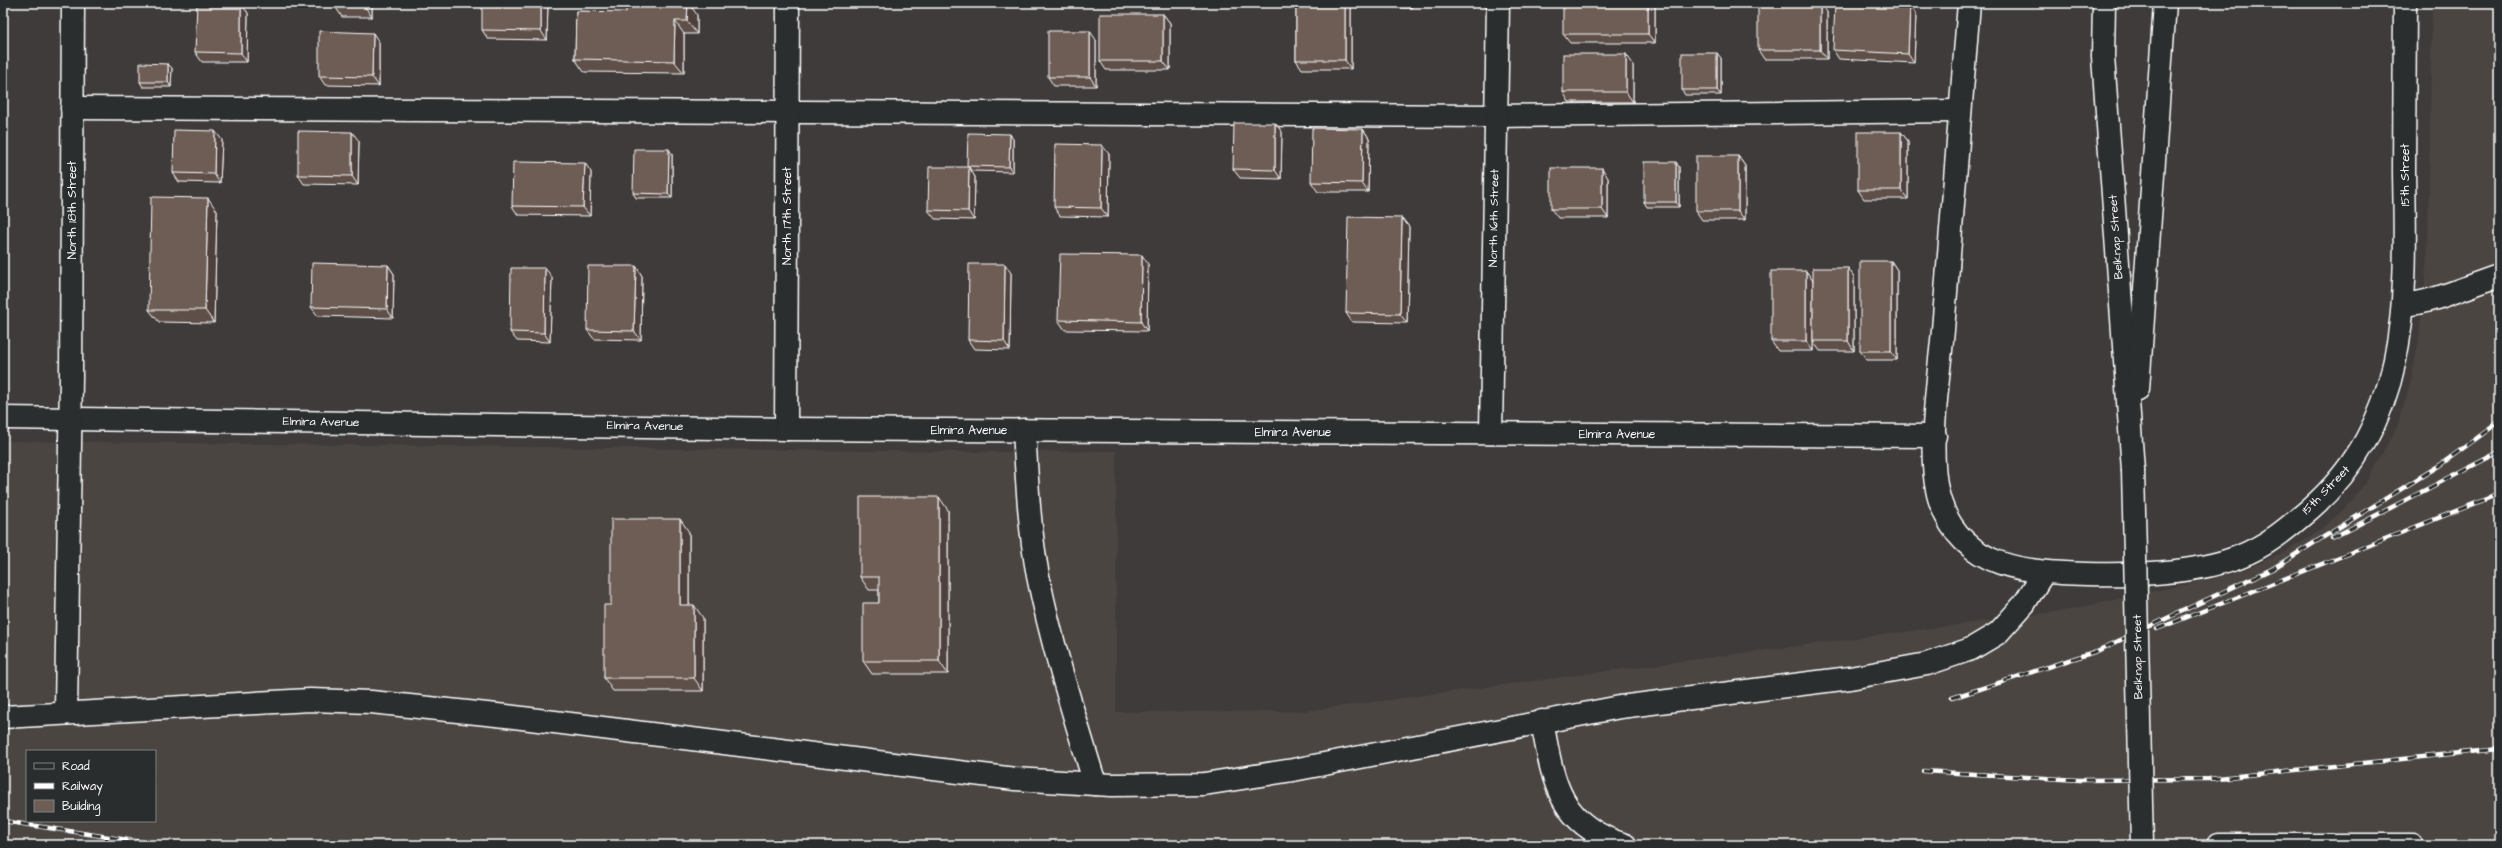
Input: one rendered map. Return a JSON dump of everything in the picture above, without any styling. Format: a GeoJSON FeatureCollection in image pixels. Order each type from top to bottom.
{"type":"FeatureCollection","features":[{"type":"Feature","properties":{"kind":"main road","name":"North 18th Street"},"geometry":{"type":"LineString","coordinates":[[66,713],[73,3]]}},
{"type":"Feature","properties":{"kind":"main road","name":"North 17th Street"},"geometry":{"type":"LineString","coordinates":[[786,429],[788,3]]}},
{"type":"Feature","properties":{"kind":"main road","name":"North 16th Street"},"geometry":{"type":"LineString","coordinates":[[1491,433],[1498,3]]}},
{"type":"Feature","properties":{"kind":"main road","name":"15th Street"},"geometry":{"type":"LineString","coordinates":[[1969,3],[1935,436],[1934,473],[1938,495],[1944,512],[1965,542],[1992,562],[2016,569],[2090,574],[2197,568],[2236,558],[2275,539],[2338,482],[2364,446],[2381,410],[2392,374],[2403,305],[2405,3]]}},
{"type":"Feature","properties":{"kind":"main road","name":"Belknap Street"},"geometry":{"type":"LineString","coordinates":[[2104,3],[2103,57],[2133,470],[2142,845]]}},
{"type":"Feature","properties":{"kind":"main road","name":"Belknap Street"},"geometry":{"type":"LineString","coordinates":[[2133,470],[2165,3]]}},
{"type":"Feature","properties":{"kind":"main road"},"geometry":{"type":"LineString","coordinates":[[72,108],[1496,116],[1960,111]]}},
{"type":"Feature","properties":{"kind":"main road"},"geometry":{"type":"LineString","coordinates":[[2403,305],[2434,299],[2467,285],[2499,276]]}},
{"type":"Feature","properties":{"kind":"main road","name":"Elmira Avenue"},"geometry":{"type":"LineString","coordinates":[[3,418],[786,429],[1935,436]]}},
{"type":"Feature","properties":{"kind":"main road"},"geometry":{"type":"LineString","coordinates":[[1024,430],[1031,528],[1038,574],[1056,650],[1094,784]]}},
{"type":"Feature","properties":{"kind":"main road"},"geometry":{"type":"LineString","coordinates":[[3,717],[310,700],[370,702],[506,716],[1015,780],[1094,784],[1211,783],[1293,770],[1660,700],[1850,678],[1894,671],[1950,657],[1971,649],[1998,633],[2024,604],[2044,572]]}},
{"type":"Feature","properties":{"kind":"main road"},"geometry":{"type":"LineString","coordinates":[[1542,722],[1553,777],[1561,798],[1567,808],[1594,830],[1625,845]]}},
{"type":"Feature","properties":{"kind":"main road"},"geometry":{"type":"LineString","coordinates":[[2219,845],[2412,845]]}},
{"type":"Feature","properties":{"kind":"shaded area"},"geometry":{"type":"Polygon","coordinates":[[[2432,3],[2499,3],[2499,845],[3,845],[3,441],[970,452],[1116,451],[1116,712],[1305,711],[2069,610],[2233,574],[2282,554],[2313,535],[2347,507],[2366,482],[2397,427],[2410,385],[2419,340],[2428,246],[2432,3]]]}},
{"type":"Feature","properties":{"kind":"building"},"geometry":{"type":"Polygon","coordinates":[[[197,3],[241,4],[241,53],[195,52],[197,3]]]}},
{"type":"Feature","properties":{"kind":"building"},"geometry":{"type":"Polygon","coordinates":[[[363,3],[363,4],[333,4],[363,3]]]}},
{"type":"Feature","properties":{"kind":"building"},"geometry":{"type":"Polygon","coordinates":[[[482,3],[541,3],[541,31],[482,30],[482,3]]]}},
{"type":"Feature","properties":{"kind":"building"},"geometry":{"type":"Polygon","coordinates":[[[626,3],[688,3],[687,21],[675,21],[674,61],[575,59],[576,11],[626,12],[626,3]]]}},
{"type":"Feature","properties":{"kind":"building"},"geometry":{"type":"Polygon","coordinates":[[[1296,3],[1345,3],[1345,60],[1296,60],[1296,3]]]}},
{"type":"Feature","properties":{"kind":"building"},"geometry":{"type":"Polygon","coordinates":[[[1563,3],[1648,3],[1648,34],[1563,34],[1563,3]]]}},
{"type":"Feature","properties":{"kind":"building"},"geometry":{"type":"Polygon","coordinates":[[[1758,3],[1820,3],[1820,50],[1758,50],[1758,3]]]}},
{"type":"Feature","properties":{"kind":"building"},"geometry":{"type":"Polygon","coordinates":[[[1835,3],[1910,5],[1908,54],[1833,50],[1835,3]]]}},
{"type":"Feature","properties":{"kind":"building"},"geometry":{"type":"Polygon","coordinates":[[[1100,14],[1163,14],[1163,61],[1100,61],[1100,14]]]}},
{"type":"Feature","properties":{"kind":"building"},"geometry":{"type":"Polygon","coordinates":[[[319,31],[373,33],[372,77],[319,76],[319,31]]]}},
{"type":"Feature","properties":{"kind":"building"},"geometry":{"type":"Polygon","coordinates":[[[1048,31],[1090,31],[1090,77],[1048,77],[1048,31]]]}},
{"type":"Feature","properties":{"kind":"building"},"geometry":{"type":"Polygon","coordinates":[[[1682,53],[1717,53],[1717,90],[1682,90],[1682,53]]]}},
{"type":"Feature","properties":{"kind":"building"},"geometry":{"type":"Polygon","coordinates":[[[1563,54],[1626,54],[1626,92],[1563,92],[1563,54]]]}},
{"type":"Feature","properties":{"kind":"building"},"geometry":{"type":"Polygon","coordinates":[[[140,63],[168,64],[168,82],[140,82],[140,63]]]}},
{"type":"Feature","properties":{"kind":"building"},"geometry":{"type":"Polygon","coordinates":[[[1234,123],[1275,123],[1275,170],[1233,169],[1234,123]]]}},
{"type":"Feature","properties":{"kind":"building"},"geometry":{"type":"Polygon","coordinates":[[[1312,128],[1363,129],[1362,183],[1311,182],[1312,128]]]}},
{"type":"Feature","properties":{"kind":"building"},"geometry":{"type":"Polygon","coordinates":[[[174,130],[215,131],[214,174],[173,173],[174,130]]]}},
{"type":"Feature","properties":{"kind":"building"},"geometry":{"type":"Polygon","coordinates":[[[298,131],[352,132],[352,176],[298,175],[298,131]]]}},
{"type":"Feature","properties":{"kind":"building"},"geometry":{"type":"Polygon","coordinates":[[[1858,132],[1901,132],[1901,190],[1858,190],[1858,132]]]}},
{"type":"Feature","properties":{"kind":"building"},"geometry":{"type":"Polygon","coordinates":[[[968,133],[1010,134],[1009,167],[967,166],[968,133]]]}},
{"type":"Feature","properties":{"kind":"building"},"geometry":{"type":"Polygon","coordinates":[[[1055,144],[1102,145],[1101,208],[1054,207],[1055,144]]]}},
{"type":"Feature","properties":{"kind":"building"},"geometry":{"type":"Polygon","coordinates":[[[634,149],[669,149],[668,194],[633,193],[634,149]]]}},
{"type":"Feature","properties":{"kind":"building"},"geometry":{"type":"Polygon","coordinates":[[[1696,156],[1738,156],[1738,211],[1696,211],[1696,156]]]}},
{"type":"Feature","properties":{"kind":"building"},"geometry":{"type":"Polygon","coordinates":[[[513,162],[585,163],[583,207],[512,206],[513,162]]]}},
{"type":"Feature","properties":{"kind":"building"},"geometry":{"type":"Polygon","coordinates":[[[1644,162],[1676,162],[1676,202],[1644,202],[1644,162]]]}},
{"type":"Feature","properties":{"kind":"building"},"geometry":{"type":"Polygon","coordinates":[[[929,167],[969,167],[968,211],[928,210],[929,167]]]}},
{"type":"Feature","properties":{"kind":"building"},"geometry":{"type":"Polygon","coordinates":[[[1551,168],[1602,168],[1602,209],[1551,209],[1551,168]]]}},
{"type":"Feature","properties":{"kind":"building"},"geometry":{"type":"Polygon","coordinates":[[[151,197],[208,198],[205,310],[149,310],[151,197]]]}},
{"type":"Feature","properties":{"kind":"building"},"geometry":{"type":"Polygon","coordinates":[[[1348,217],[1402,218],[1400,314],[1346,313],[1348,217]]]}},
{"type":"Feature","properties":{"kind":"building"},"geometry":{"type":"Polygon","coordinates":[[[1060,254],[1142,255],[1141,322],[1058,320],[1060,254]]]}},
{"type":"Feature","properties":{"kind":"building"},"geometry":{"type":"Polygon","coordinates":[[[1860,261],[1891,261],[1891,351],[1860,351],[1860,261]]]}},
{"type":"Feature","properties":{"kind":"building"},"geometry":{"type":"Polygon","coordinates":[[[312,263],[388,265],[387,309],[311,307],[312,263]]]}},
{"type":"Feature","properties":{"kind":"building"},"geometry":{"type":"Polygon","coordinates":[[[969,264],[1005,264],[1004,341],[968,340],[969,264]]]}},
{"type":"Feature","properties":{"kind":"building"},"geometry":{"type":"Polygon","coordinates":[[[588,266],[636,266],[634,331],[587,330],[588,266]]]}},
{"type":"Feature","properties":{"kind":"building"},"geometry":{"type":"Polygon","coordinates":[[[511,268],[545,268],[544,333],[510,332],[511,268]]]}},
{"type":"Feature","properties":{"kind":"building"},"geometry":{"type":"Polygon","coordinates":[[[1813,268],[1848,268],[1848,341],[1813,341],[1813,268]]]}},
{"type":"Feature","properties":{"kind":"building"},"geometry":{"type":"Polygon","coordinates":[[[1771,271],[1806,271],[1806,341],[1771,341],[1771,271]]]}},
{"type":"Feature","properties":{"kind":"building"},"geometry":{"type":"Polygon","coordinates":[[[860,497],[939,497],[939,661],[863,661],[863,603],[879,603],[879,577],[860,577],[860,497]]]}},
{"type":"Feature","properties":{"kind":"building"},"geometry":{"type":"Polygon","coordinates":[[[611,519],[680,519],[680,605],[694,605],[694,678],[604,678],[604,605],[611,605],[611,519]]]}},
{"type":"Feature","properties":{"kind":"railway"},"geometry":{"type":"LineString","coordinates":[[1952,698],[2097,651],[2272,569],[2440,465],[2499,422]]}},
{"type":"Feature","properties":{"kind":"railway"},"geometry":{"type":"LineString","coordinates":[[2332,538],[2499,452]]}},
{"type":"Feature","properties":{"kind":"railway"},"geometry":{"type":"LineString","coordinates":[[2157,629],[2499,494]]}},
{"type":"Feature","properties":{"kind":"railway"},"geometry":{"type":"LineString","coordinates":[[1923,771],[2079,780],[2209,779],[2499,749]]}},
{"type":"Feature","properties":{"kind":"railway"},"geometry":{"type":"LineString","coordinates":[[3,821],[161,845]]}}]}
